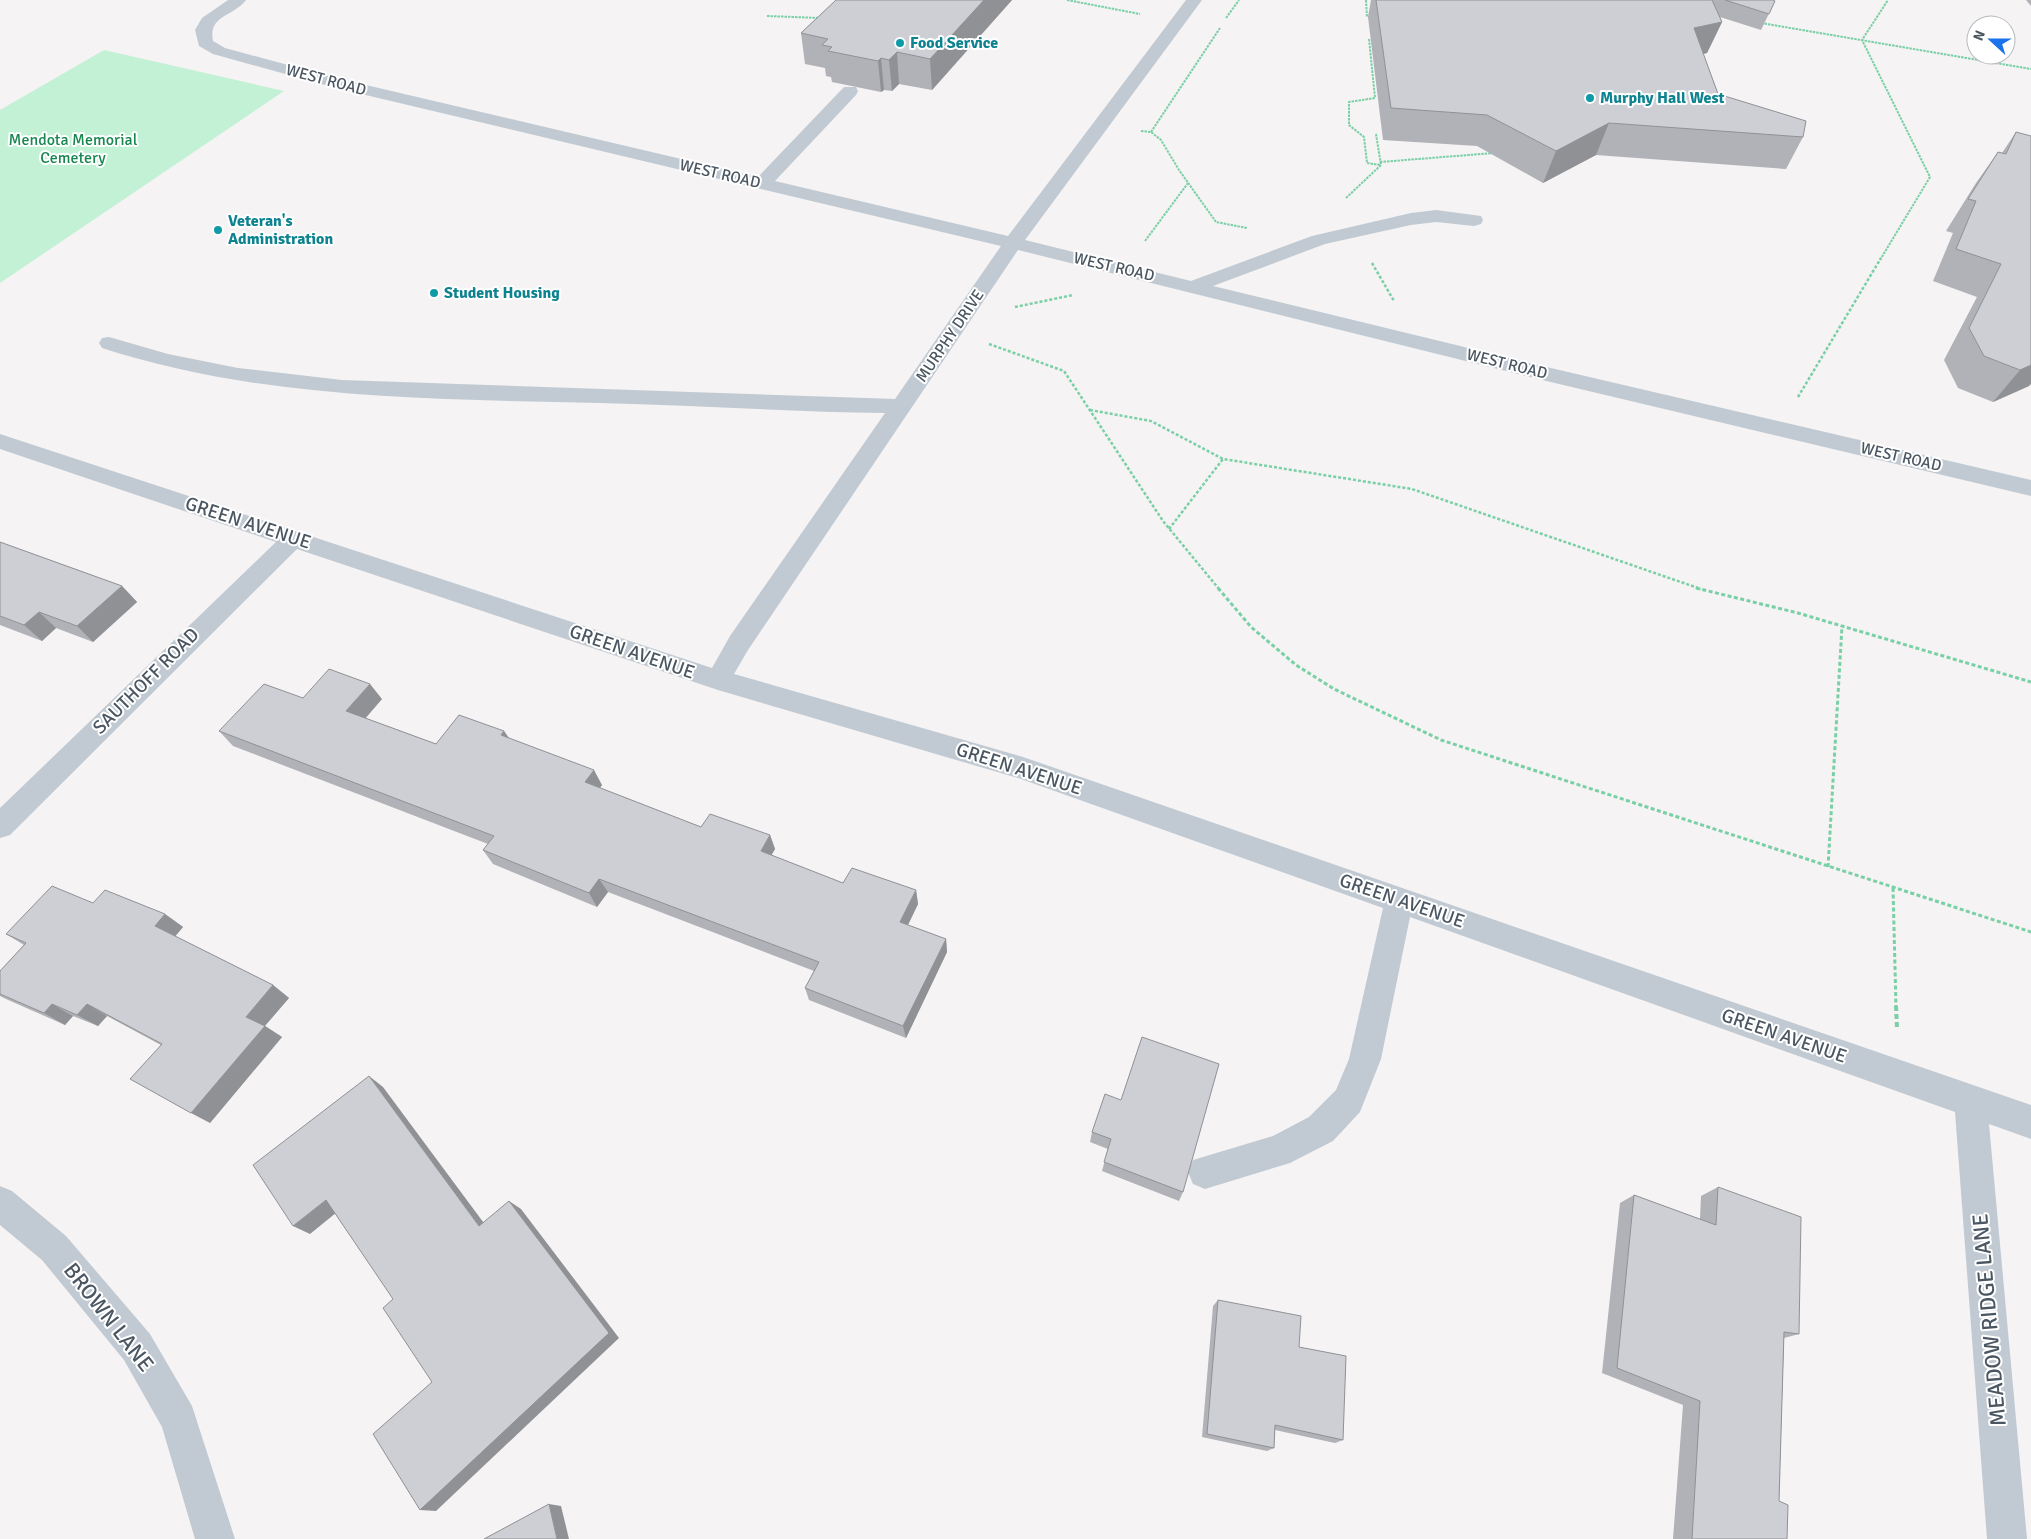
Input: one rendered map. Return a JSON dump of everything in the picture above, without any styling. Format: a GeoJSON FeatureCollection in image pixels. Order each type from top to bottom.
{"type":"FeatureCollection","features":[{"type":"Feature","properties":{"kind":"street","name":"WEST ROAD"},"geometry":{"type":"LineString","coordinates":[[238,0],[208,21],[202,30],[205,43],[219,51],[332,82],[1195,286],[1538,372],[2031,488]]}},
{"type":"Feature","properties":{"kind":"street","name":"MURPHY DRIVE"},"geometry":{"type":"LineString","coordinates":[[718,680],[739,643],[1013,243],[1194,0]]}},
{"type":"Feature","properties":{"kind":"street"},"geometry":{"type":"LineString","coordinates":[[762,184],[850,91]]}},
{"type":"Feature","properties":{"kind":"street"},"geometry":{"type":"LineString","coordinates":[[1195,286],[1319,240],[1411,219],[1436,216],[1474,220]]}},
{"type":"Feature","properties":{"kind":"street"},"geometry":{"type":"LineString","coordinates":[[109,343],[188,366],[306,384],[408,392],[606,396],[817,406],[902,406]]}},
{"type":"Feature","properties":{"kind":"street","name":"GREEN AVENUE"},"geometry":{"type":"LineString","coordinates":[[0,440],[718,680],[1023,768],[2031,1122]]}},
{"type":"Feature","properties":{"kind":"street","name":"SAUTHOFF ROAD"},"geometry":{"type":"LineString","coordinates":[[0,826],[294,538]]}},
{"type":"Feature","properties":{"kind":"street"},"geometry":{"type":"LineString","coordinates":[[1205,1172],[1278,1151],[1321,1129],[1348,1101],[1365,1059],[1399,900]]}},
{"type":"Feature","properties":{"kind":"street","name":"MEADOW RIDGE LANE"},"geometry":{"type":"LineString","coordinates":[[1971,1101],[2007,1539]]}},
{"type":"Feature","properties":{"kind":"street","name":"BROWN LANE"},"geometry":{"type":"LineString","coordinates":[[0,1203],[54,1248],[137,1347],[179,1419],[215,1539]]}},
{"type":"Feature","properties":{"kind":"path"},"geometry":{"type":"LineString","coordinates":[[1067,0],[1140,14]]}},
{"type":"Feature","properties":{"kind":"path"},"geometry":{"type":"LineString","coordinates":[[1150,132],[1239,0]]}},
{"type":"Feature","properties":{"kind":"path"},"geometry":{"type":"LineString","coordinates":[[1366,0],[1367,17]]}},
{"type":"Feature","properties":{"kind":"path"},"geometry":{"type":"LineString","coordinates":[[1862,40],[1888,0]]}},
{"type":"Feature","properties":{"kind":"path"},"geometry":{"type":"LineString","coordinates":[[767,16],[821,18]]}},
{"type":"Feature","properties":{"kind":"path"},"geometry":{"type":"LineString","coordinates":[[1755,22],[2031,69]]}},
{"type":"Feature","properties":{"kind":"path"},"geometry":{"type":"LineString","coordinates":[[1369,39],[1375,98],[1349,102],[1349,125],[1364,137],[1367,163],[1499,153]]}},
{"type":"Feature","properties":{"kind":"path"},"geometry":{"type":"LineString","coordinates":[[1796,400],[1930,177],[1862,40]]}},
{"type":"Feature","properties":{"kind":"path"},"geometry":{"type":"LineString","coordinates":[[1101,126],[1150,132],[1161,140],[1179,170],[1216,222],[1249,229]]}},
{"type":"Feature","properties":{"kind":"path"},"geometry":{"type":"LineString","coordinates":[[1376,134],[1380,163]]}},
{"type":"Feature","properties":{"kind":"path"},"geometry":{"type":"LineString","coordinates":[[1341,202],[1380,163]]}},
{"type":"Feature","properties":{"kind":"path"},"geometry":{"type":"LineString","coordinates":[[953,330],[1064,371],[1170,529],[1251,627],[1296,665],[1334,689],[1441,740],[2031,932]]}},
{"type":"Feature","properties":{"kind":"path"},"geometry":{"type":"LineString","coordinates":[[1090,410],[1152,421],[1223,459],[1412,489],[1682,584],[1842,626],[2031,682]]}},
{"type":"Feature","properties":{"kind":"path"},"geometry":{"type":"LineString","coordinates":[[1170,529],[1223,459]]}},
{"type":"Feature","properties":{"kind":"path"},"geometry":{"type":"LineString","coordinates":[[1828,867],[1842,626]]}},
{"type":"Feature","properties":{"kind":"path"},"geometry":{"type":"LineString","coordinates":[[1893,888],[1898,1076]]}},
{"type":"Feature","properties":{"kind":"green space","name":"Mendota Memorial Cemetery"},"geometry":{"type":"Polygon","coordinates":[[[104,50],[284,91],[0,283],[0,110],[104,50]]]}},
{"type":"Feature","properties":{"kind":"building"},"geometry":{"type":"Polygon","coordinates":[[[836,0],[984,0],[930,59],[897,52],[889,60],[881,58],[878,61],[828,51],[832,47],[822,45],[828,39],[801,33],[836,0]]]}},
{"type":"Feature","properties":{"kind":"building","name":"Murphy Hall West"},"geometry":{"type":"Polygon","coordinates":[[[1376,0],[1712,0],[1722,22],[1694,28],[1718,94],[1806,121],[1803,137],[1609,123],[1556,151],[1487,115],[1391,108],[1376,0]]]}},
{"type":"Feature","properties":{"kind":"building"},"geometry":{"type":"Polygon","coordinates":[[[1725,0],[1773,0],[1775,1],[1769,14],[1725,0]]]}},
{"type":"Feature","properties":{"kind":"building"},"geometry":{"type":"Polygon","coordinates":[[[2016,132],[2031,136],[2031,365],[2020,370],[1984,356],[1969,328],[2001,264],[1956,249],[1976,201],[1968,199],[1998,152],[2006,154],[2016,132]]]}},
{"type":"Feature","properties":{"kind":"building"},"geometry":{"type":"Polygon","coordinates":[[[0,542],[122,586],[77,626],[39,612],[24,625],[0,616],[0,542]]]}},
{"type":"Feature","properties":{"kind":"building"},"geometry":{"type":"Polygon","coordinates":[[[329,669],[370,684],[346,711],[436,744],[459,715],[504,731],[501,735],[594,770],[585,782],[701,827],[710,814],[770,835],[761,851],[843,883],[852,868],[916,890],[900,922],[946,939],[903,1026],[805,988],[819,962],[599,879],[589,893],[483,850],[494,836],[219,731],[264,684],[303,698],[329,669]]]}},
{"type":"Feature","properties":{"kind":"building"},"geometry":{"type":"Polygon","coordinates":[[[52,886],[93,903],[105,890],[165,914],[155,926],[273,985],[246,1017],[265,1026],[191,1113],[130,1079],[162,1044],[87,1004],[77,1015],[52,1004],[44,1013],[0,994],[0,971],[26,943],[6,934],[52,886]]]}},
{"type":"Feature","properties":{"kind":"building"},"geometry":{"type":"Polygon","coordinates":[[[1142,1037],[1219,1064],[1183,1192],[1104,1162],[1111,1139],[1092,1132],[1105,1094],[1121,1100],[1142,1037]]]}},
{"type":"Feature","properties":{"kind":"building"},"geometry":{"type":"Polygon","coordinates":[[[369,1076],[479,1226],[509,1201],[609,1333],[420,1510],[373,1434],[432,1382],[383,1308],[393,1299],[326,1200],[293,1226],[253,1165],[369,1076]]]}},
{"type":"Feature","properties":{"kind":"building"},"geometry":{"type":"Polygon","coordinates":[[[1718,1187],[1801,1217],[1799,1334],[1784,1332],[1779,1501],[1788,1505],[1787,1539],[1692,1539],[1700,1401],[1617,1368],[1634,1195],[1716,1225],[1718,1187]]]}},
{"type":"Feature","properties":{"kind":"building"},"geometry":{"type":"Polygon","coordinates":[[[1218,1300],[1301,1316],[1299,1347],[1346,1356],[1343,1440],[1275,1425],[1274,1448],[1207,1434],[1218,1300]]]}},
{"type":"Feature","properties":{"kind":"building"},"geometry":{"type":"Polygon","coordinates":[[[549,1504],[557,1539],[484,1539],[549,1504]]]}},
{"type":"Feature","properties":{"kind":"place","name":"Food Service"},"geometry":{"type":"Point","coordinates":[900,43]}},
{"type":"Feature","properties":{"kind":"place","name":"Murphy Hall West"},"geometry":{"type":"Point","coordinates":[1590,98]}},
{"type":"Feature","properties":{"kind":"place","name":"Veteran's Administration"},"geometry":{"type":"Point","coordinates":[218,230]}},
{"type":"Feature","properties":{"kind":"place","name":"Student Housing"},"geometry":{"type":"Point","coordinates":[434,293]}}]}
